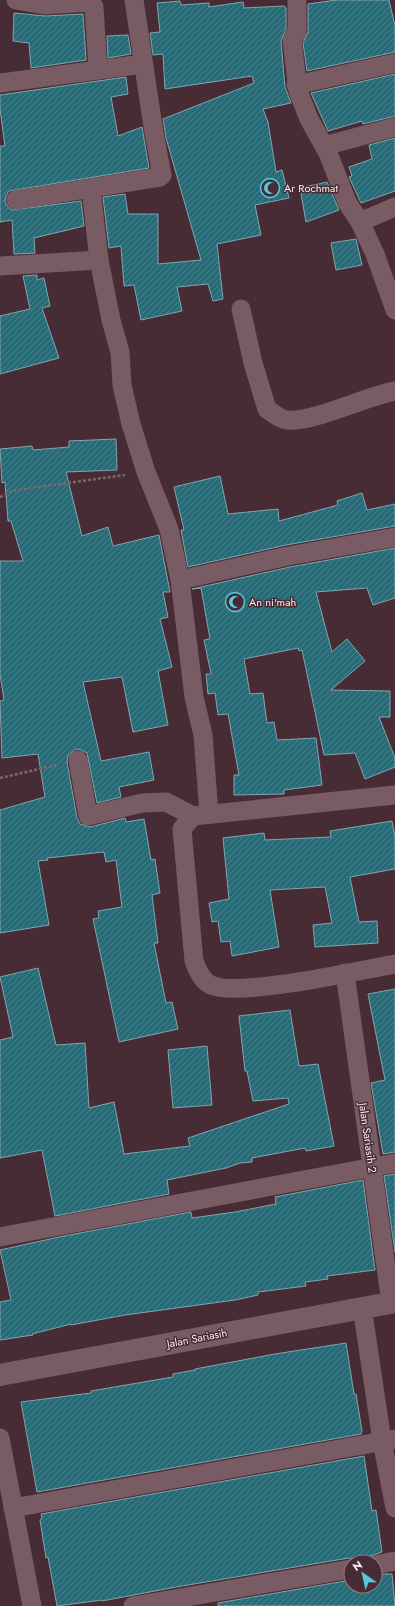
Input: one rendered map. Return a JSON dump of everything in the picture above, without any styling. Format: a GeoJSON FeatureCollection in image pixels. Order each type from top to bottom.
{"type":"FeatureCollection","features":[{"type":"Feature","properties":{"kind":"street"},"geometry":{"type":"LineString","coordinates":[[16,0],[44,5],[91,2],[94,6],[98,70]]}},
{"type":"Feature","properties":{"kind":"street"},"geometry":{"type":"LineString","coordinates":[[16,200],[91,189],[160,177],[162,175],[143,64],[134,0]]}},
{"type":"Feature","properties":{"kind":"street"},"geometry":{"type":"LineString","coordinates":[[297,0],[297,32],[292,40],[296,85],[309,119],[324,146],[347,202],[360,222],[375,254],[395,310]]}},
{"type":"Feature","properties":{"kind":"street"},"geometry":{"type":"LineString","coordinates":[[296,85],[395,63]]}},
{"type":"Feature","properties":{"kind":"street"},"geometry":{"type":"LineString","coordinates":[[0,83],[143,64]]}},
{"type":"Feature","properties":{"kind":"street"},"geometry":{"type":"LineString","coordinates":[[324,146],[395,127]]}},
{"type":"Feature","properties":{"kind":"street"},"geometry":{"type":"LineString","coordinates":[[91,189],[99,260],[111,320],[120,352],[124,393],[131,424],[146,472],[169,529],[180,580],[194,697],[203,734],[201,815]]}},
{"type":"Feature","properties":{"kind":"street"},"geometry":{"type":"LineString","coordinates":[[360,222],[395,207]]}},
{"type":"Feature","properties":{"kind":"street"},"geometry":{"type":"LineString","coordinates":[[0,266],[99,260]]}},
{"type":"Feature","properties":{"kind":"street"},"geometry":{"type":"LineString","coordinates":[[241,309],[267,409],[283,420],[308,419],[379,394],[395,391]]}},
{"type":"Feature","properties":{"kind":"street"},"geometry":{"type":"LineString","coordinates":[[180,580],[288,556],[395,537]]}},
{"type":"Feature","properties":{"kind":"street"},"geometry":{"type":"LineString","coordinates":[[78,760],[88,816],[142,803],[166,802],[201,815],[395,795]]}},
{"type":"Feature","properties":{"kind":"street"},"geometry":{"type":"LineString","coordinates":[[201,815],[182,829],[194,961],[200,976],[210,985],[221,989],[249,989],[395,964]]}},
{"type":"Feature","properties":{"kind":"street","name":"Jalan Sariasih 2"},"geometry":{"type":"LineString","coordinates":[[345,973],[372,1167],[393,1302]]}},
{"type":"Feature","properties":{"kind":"street"},"geometry":{"type":"LineString","coordinates":[[0,1237],[395,1163]]}},
{"type":"Feature","properties":{"kind":"street","name":"Jalan Sariasih"},"geometry":{"type":"LineString","coordinates":[[0,1375],[393,1302]]}},
{"type":"Feature","properties":{"kind":"street"},"geometry":{"type":"LineString","coordinates":[[362,1307],[389,1440],[395,1508]]}},
{"type":"Feature","properties":{"kind":"street"},"geometry":{"type":"LineString","coordinates":[[0,1438],[32,1606]]}},
{"type":"Feature","properties":{"kind":"street"},"geometry":{"type":"LineString","coordinates":[[13,1508],[389,1440]]}},
{"type":"Feature","properties":{"kind":"street"},"geometry":{"type":"LineString","coordinates":[[383,1563],[395,1561]]}},
{"type":"Feature","properties":{"kind":"street"},"geometry":{"type":"LineString","coordinates":[[133,1606],[343,1570]]}},
{"type":"Feature","properties":{"kind":"path"},"geometry":{"type":"LineString","coordinates":[[0,497],[16,490],[146,472]]}},
{"type":"Feature","properties":{"kind":"path"},"geometry":{"type":"LineString","coordinates":[[0,778],[78,760]]}},
{"type":"Feature","properties":{"kind":"building"},"geometry":{"type":"Polygon","coordinates":[[[336,0],[389,0],[395,26],[395,52],[307,71],[303,43],[308,32],[308,4],[336,0]]]}},
{"type":"Feature","properties":{"kind":"building"},"geometry":{"type":"Polygon","coordinates":[[[180,1],[181,5],[209,3],[209,7],[243,2],[244,8],[284,6],[286,8],[286,29],[281,41],[285,87],[291,103],[263,109],[268,122],[276,172],[282,170],[289,198],[255,205],[261,235],[217,244],[223,299],[213,301],[208,284],[177,287],[182,311],[141,320],[134,285],[124,286],[121,246],[109,248],[103,197],[125,194],[128,214],[158,214],[158,264],[201,260],[166,138],[163,119],[254,83],[252,76],[165,89],[163,54],[153,55],[150,33],[160,32],[157,3],[180,1]]]}},
{"type":"Feature","properties":{"kind":"building"},"geometry":{"type":"Polygon","coordinates":[[[14,13],[45,16],[83,14],[86,60],[31,68],[29,43],[13,41],[14,13]]]}},
{"type":"Feature","properties":{"kind":"building"},"geometry":{"type":"Polygon","coordinates":[[[128,35],[131,54],[108,58],[107,36],[128,35]]]}},
{"type":"Feature","properties":{"kind":"building"},"geometry":{"type":"Polygon","coordinates":[[[395,74],[395,116],[363,124],[362,121],[328,131],[311,93],[395,74]]]}},
{"type":"Feature","properties":{"kind":"building"},"geometry":{"type":"Polygon","coordinates":[[[126,77],[128,94],[111,97],[118,136],[142,127],[149,168],[9,191],[5,202],[12,210],[81,201],[84,226],[34,238],[35,253],[14,254],[12,220],[0,222],[0,146],[5,146],[0,109],[0,95],[126,77]]]}},
{"type":"Feature","properties":{"kind":"building"},"geometry":{"type":"Polygon","coordinates":[[[395,138],[395,191],[361,203],[349,177],[352,176],[349,167],[372,159],[369,145],[395,138]]]}},
{"type":"Feature","properties":{"kind":"building"},"geometry":{"type":"Polygon","coordinates":[[[327,182],[339,210],[306,222],[300,188],[327,182]]]}},
{"type":"Feature","properties":{"kind":"building"},"geometry":{"type":"Polygon","coordinates":[[[356,239],[362,265],[336,270],[331,243],[356,239]]]}},
{"type":"Feature","properties":{"kind":"building"},"geometry":{"type":"Polygon","coordinates":[[[37,275],[37,280],[44,278],[50,306],[42,308],[59,358],[0,374],[0,316],[30,309],[23,276],[37,275]]]}},
{"type":"Feature","properties":{"kind":"building"},"geometry":{"type":"Polygon","coordinates":[[[116,439],[117,470],[66,472],[82,536],[108,527],[113,546],[159,535],[170,592],[163,592],[168,617],[160,619],[172,667],[158,671],[168,725],[133,732],[122,677],[83,682],[101,761],[149,752],[154,780],[119,787],[121,797],[97,803],[87,753],[76,749],[68,756],[67,762],[77,818],[80,824],[90,827],[125,818],[126,822],[144,819],[151,860],[155,859],[160,893],[152,895],[158,943],[154,943],[166,1003],[172,1002],[178,1029],[119,1042],[93,919],[99,918],[98,911],[122,907],[116,860],[106,862],[104,852],[47,858],[48,860],[38,861],[49,925],[0,933],[0,810],[45,797],[38,754],[2,758],[0,701],[4,700],[0,674],[0,561],[23,561],[11,521],[8,521],[5,482],[2,483],[0,449],[32,446],[33,450],[69,447],[69,441],[116,439]]]}},
{"type":"Feature","properties":{"kind":"building"},"geometry":{"type":"Polygon","coordinates":[[[220,476],[228,514],[278,509],[279,521],[338,505],[337,501],[362,493],[367,510],[395,504],[395,526],[286,545],[188,567],[181,530],[184,530],[174,487],[220,476]]]}},
{"type":"Feature","properties":{"kind":"building"},"geometry":{"type":"Polygon","coordinates":[[[395,548],[395,598],[373,605],[367,588],[316,592],[332,652],[347,639],[365,661],[331,690],[390,691],[390,717],[379,717],[395,758],[395,767],[365,779],[355,753],[324,755],[302,650],[299,651],[298,648],[244,659],[250,694],[263,693],[267,723],[274,722],[277,740],[316,738],[322,785],[284,790],[284,794],[234,795],[234,775],[239,775],[228,714],[218,715],[215,693],[208,694],[206,674],[211,674],[204,640],[210,639],[201,588],[192,589],[290,567],[395,548]]]}},
{"type":"Feature","properties":{"kind":"building"},"geometry":{"type":"Polygon","coordinates":[[[392,821],[395,837],[395,869],[350,877],[359,922],[377,921],[378,943],[315,947],[313,925],[332,923],[325,887],[270,890],[279,947],[232,956],[230,941],[221,942],[218,921],[212,922],[209,903],[229,899],[223,838],[264,833],[265,840],[331,837],[330,831],[392,821]]]}},
{"type":"Feature","properties":{"kind":"building"},"geometry":{"type":"Polygon","coordinates":[[[38,968],[56,1045],[85,1043],[89,1108],[114,1102],[124,1154],[190,1146],[188,1138],[289,1104],[288,1098],[253,1101],[247,1071],[245,1071],[239,1016],[290,1010],[299,1066],[318,1064],[334,1146],[306,1151],[305,1148],[252,1158],[252,1162],[240,1163],[226,1168],[167,1180],[169,1194],[55,1216],[42,1150],[0,1158],[0,1040],[13,1037],[0,977],[38,968]]]}},
{"type":"Feature","properties":{"kind":"building"},"geometry":{"type":"Polygon","coordinates":[[[395,989],[395,1152],[383,1154],[371,1083],[385,1080],[368,994],[395,989]]]}},
{"type":"Feature","properties":{"kind":"building"},"geometry":{"type":"Polygon","coordinates":[[[207,1046],[212,1105],[173,1108],[168,1050],[207,1046]]]}},
{"type":"Feature","properties":{"kind":"building"},"geometry":{"type":"Polygon","coordinates":[[[395,1174],[395,1252],[384,1176],[395,1174]]]}},
{"type":"Feature","properties":{"kind":"building"},"geometry":{"type":"Polygon","coordinates":[[[363,1180],[375,1270],[327,1276],[328,1279],[305,1282],[306,1286],[258,1292],[258,1295],[235,1300],[71,1324],[32,1334],[33,1335],[0,1340],[0,1302],[11,1300],[0,1250],[59,1237],[191,1212],[192,1218],[235,1212],[276,1204],[275,1197],[363,1180]]]}},
{"type":"Feature","properties":{"kind":"building"},"geometry":{"type":"Polygon","coordinates":[[[346,1343],[354,1394],[356,1394],[362,1431],[361,1434],[37,1492],[21,1402],[91,1393],[91,1391],[173,1377],[173,1374],[195,1369],[275,1354],[346,1343]]]}},
{"type":"Feature","properties":{"kind":"building"},"geometry":{"type":"Polygon","coordinates":[[[364,1456],[372,1511],[376,1510],[382,1552],[376,1554],[343,1554],[343,1559],[102,1601],[57,1606],[48,1557],[46,1558],[40,1520],[42,1519],[41,1514],[364,1456]]]}},
{"type":"Feature","properties":{"kind":"building"},"geometry":{"type":"Polygon","coordinates":[[[383,1574],[392,1574],[395,1606],[218,1606],[218,1603],[343,1581],[343,1594],[383,1594],[383,1574]]]}},
{"type":"Feature","properties":{"kind":"place","name":"Ar Rochmat"},"geometry":{"type":"Point","coordinates":[270,188]}},
{"type":"Feature","properties":{"kind":"place","name":"An ni'mah"},"geometry":{"type":"Point","coordinates":[235,602]}}]}
